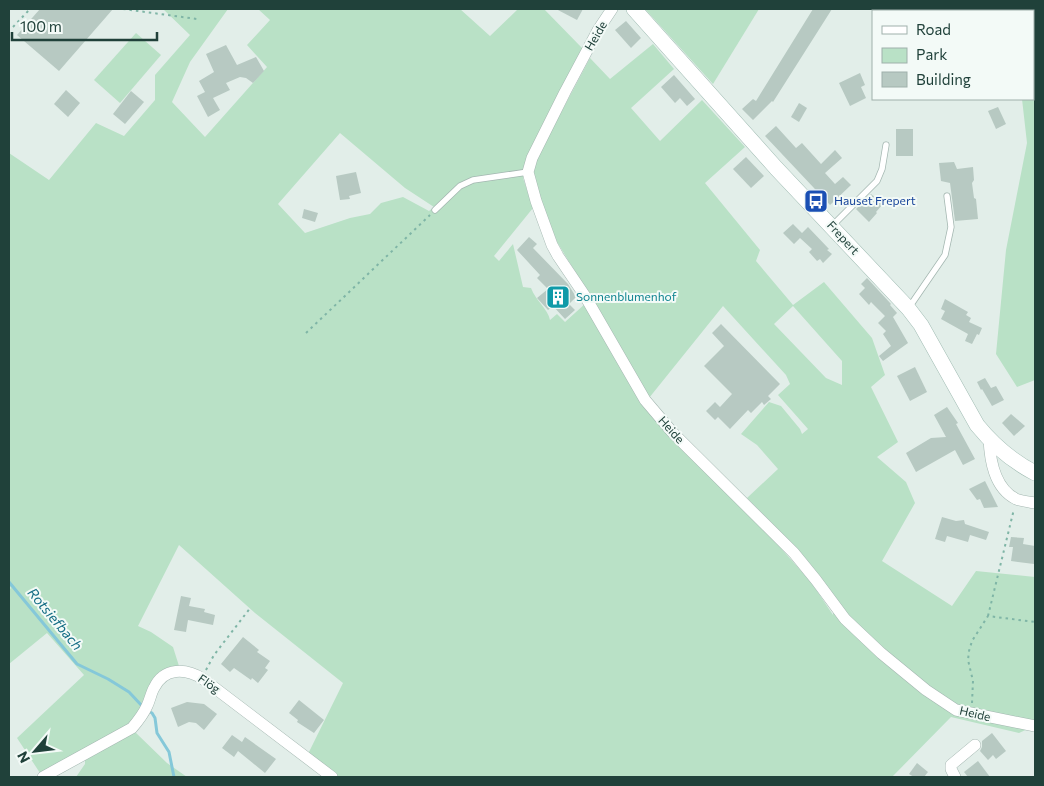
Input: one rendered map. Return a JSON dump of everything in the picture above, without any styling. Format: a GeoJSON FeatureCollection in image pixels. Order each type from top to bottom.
{"type":"FeatureCollection","features":[{"type":"Feature","properties":{"kind":"street","name":"Heide"},"geometry":{"type":"LineString","coordinates":[[612,9],[598,30],[565,92],[532,158],[528,172],[531,187],[552,245],[605,330],[636,387],[652,409],[690,451],[722,480],[794,553],[845,619],[881,653],[926,690],[956,710],[1035,726]]}},
{"type":"Feature","properties":{"kind":"street","name":"Frepert"},"geometry":{"type":"LineString","coordinates":[[634,9],[719,105],[908,308],[921,325],[977,426],[1016,464],[1035,473]]}},
{"type":"Feature","properties":{"kind":"street"},"geometry":{"type":"LineString","coordinates":[[989,439],[990,458],[996,478],[1007,493],[1016,499],[1035,503]]}},
{"type":"Feature","properties":{"kind":"street","name":"Flög"},"geometry":{"type":"LineString","coordinates":[[43,777],[132,728],[142,716],[154,688],[166,674],[175,671],[186,671],[203,679],[332,777]]}},
{"type":"Feature","properties":{"kind":"street"},"geometry":{"type":"LineString","coordinates":[[956,777],[950,769],[951,765],[975,745]]}},
{"type":"Feature","properties":{"kind":"lane"},"geometry":{"type":"LineString","coordinates":[[832,226],[877,180],[882,169],[886,145]]}},
{"type":"Feature","properties":{"kind":"lane"},"geometry":{"type":"LineString","coordinates":[[435,210],[460,186],[473,180],[528,172]]}},
{"type":"Feature","properties":{"kind":"lane"},"geometry":{"type":"LineString","coordinates":[[908,308],[945,255],[951,227],[947,196]]}},
{"type":"Feature","properties":{"kind":"path"},"geometry":{"type":"LineString","coordinates":[[13,27],[30,9]]}},
{"type":"Feature","properties":{"kind":"path"},"geometry":{"type":"LineString","coordinates":[[123,9],[197,19]]}},
{"type":"Feature","properties":{"kind":"path"},"geometry":{"type":"LineString","coordinates":[[306,333],[435,210]]}},
{"type":"Feature","properties":{"kind":"path"},"geometry":{"type":"LineString","coordinates":[[972,714],[973,681],[968,660],[969,651],[972,642],[988,616],[1016,499]]}},
{"type":"Feature","properties":{"kind":"path"},"geometry":{"type":"LineString","coordinates":[[203,679],[214,655],[251,607]]}},
{"type":"Feature","properties":{"kind":"path"},"geometry":{"type":"LineString","coordinates":[[988,616],[1035,622]]}},
{"type":"Feature","properties":{"kind":"green space"},"geometry":{"type":"Polygon","coordinates":[[[163,9],[228,9],[190,62],[172,102],[205,137],[267,67],[247,45],[270,20],[258,9],[460,9],[490,36],[518,9],[544,9],[583,49],[524,166],[523,178],[533,208],[494,256],[499,261],[513,244],[523,287],[531,288],[547,312],[550,320],[557,314],[565,322],[586,303],[621,369],[811,582],[833,615],[834,596],[772,523],[747,498],[778,469],[757,445],[741,434],[769,402],[781,406],[802,434],[808,429],[778,395],[790,384],[786,375],[723,306],[649,398],[614,335],[557,242],[540,198],[533,170],[537,158],[590,58],[610,79],[653,44],[674,69],[631,108],[660,141],[702,100],[745,147],[705,183],[760,250],[756,261],[793,305],[824,282],[872,338],[885,375],[871,387],[898,442],[877,457],[906,482],[915,503],[882,561],[952,606],[976,571],[1035,577],[1035,723],[1032,727],[1019,733],[951,717],[892,777],[338,777],[308,754],[343,683],[255,613],[179,545],[138,626],[151,632],[173,647],[179,666],[166,670],[152,681],[138,712],[122,728],[40,773],[17,738],[84,675],[47,633],[9,664],[9,590],[11,588],[9,585],[9,153],[49,180],[96,123],[124,136],[155,100],[155,75],[190,35],[163,9]],[[340,133],[278,204],[305,233],[350,218],[370,214],[381,203],[403,197],[429,211],[434,207],[405,188],[340,133]],[[793,306],[774,324],[826,378],[842,385],[842,361],[793,306]]]}},
{"type":"Feature","properties":{"kind":"green space"},"geometry":{"type":"Polygon","coordinates":[[[645,9],[759,9],[713,84],[645,9]]]}},
{"type":"Feature","properties":{"kind":"green space"},"geometry":{"type":"Polygon","coordinates":[[[1035,9],[1035,380],[1017,387],[996,354],[1006,250],[1027,143],[1022,100],[1034,100],[1034,10],[987,10],[1035,9]]]}},
{"type":"Feature","properties":{"kind":"green space"},"geometry":{"type":"Polygon","coordinates":[[[136,33],[161,55],[120,103],[94,80],[136,33]]]}},
{"type":"Feature","properties":{"kind":"green space"},"geometry":{"type":"Polygon","coordinates":[[[135,732],[167,763],[187,777],[76,777],[85,764],[85,760],[135,732]]]}},
{"type":"Feature","properties":{"kind":"building"},"geometry":{"type":"Polygon","coordinates":[[[40,9],[113,9],[59,71],[17,35],[40,9]]]}},
{"type":"Feature","properties":{"kind":"building"},"geometry":{"type":"Polygon","coordinates":[[[556,9],[583,9],[577,20],[556,9]]]}},
{"type":"Feature","properties":{"kind":"building"},"geometry":{"type":"Polygon","coordinates":[[[813,9],[832,9],[773,102],[753,120],[742,109],[753,99],[756,101],[813,9]]]}},
{"type":"Feature","properties":{"kind":"building"},"geometry":{"type":"Polygon","coordinates":[[[626,21],[641,38],[631,48],[615,30],[626,21]]]}},
{"type":"Feature","properties":{"kind":"building"},"geometry":{"type":"Polygon","coordinates":[[[226,45],[237,65],[256,57],[264,71],[253,83],[246,78],[240,77],[226,83],[230,90],[213,98],[220,110],[208,117],[197,96],[205,92],[199,81],[214,72],[206,54],[226,45]]]}},
{"type":"Feature","properties":{"kind":"building"},"geometry":{"type":"Polygon","coordinates":[[[860,73],[865,85],[861,87],[866,98],[850,106],[839,83],[860,73]]]}},
{"type":"Feature","properties":{"kind":"building"},"geometry":{"type":"Polygon","coordinates":[[[674,75],[695,99],[687,106],[680,98],[675,103],[661,87],[674,75]]]}},
{"type":"Feature","properties":{"kind":"building"},"geometry":{"type":"Polygon","coordinates":[[[66,90],[80,103],[68,117],[54,104],[66,90]]]}},
{"type":"Feature","properties":{"kind":"building"},"geometry":{"type":"Polygon","coordinates":[[[131,91],[144,102],[125,124],[113,114],[131,91]]]}},
{"type":"Feature","properties":{"kind":"building"},"geometry":{"type":"Polygon","coordinates":[[[799,103],[807,108],[799,122],[791,117],[799,103]]]}},
{"type":"Feature","properties":{"kind":"building"},"geometry":{"type":"Polygon","coordinates":[[[998,107],[1006,124],[996,129],[988,111],[998,107]]]}},
{"type":"Feature","properties":{"kind":"building"},"geometry":{"type":"Polygon","coordinates":[[[776,126],[796,148],[802,143],[821,164],[835,150],[842,158],[825,173],[835,184],[843,177],[851,185],[830,205],[765,136],[776,126]]]}},
{"type":"Feature","properties":{"kind":"building"},"geometry":{"type":"Polygon","coordinates":[[[896,129],[913,129],[913,156],[896,156],[896,129]]]}},
{"type":"Feature","properties":{"kind":"building"},"geometry":{"type":"Polygon","coordinates":[[[746,157],[764,176],[751,188],[733,169],[746,157]]]}},
{"type":"Feature","properties":{"kind":"building"},"geometry":{"type":"Polygon","coordinates":[[[954,162],[957,169],[973,167],[974,180],[972,183],[978,219],[955,221],[950,183],[941,181],[939,163],[954,162]]]}},
{"type":"Feature","properties":{"kind":"building"},"geometry":{"type":"Polygon","coordinates":[[[356,172],[361,193],[349,196],[350,199],[340,200],[336,176],[356,172]]]}},
{"type":"Feature","properties":{"kind":"building"},"geometry":{"type":"Polygon","coordinates":[[[871,194],[883,204],[869,222],[856,209],[871,194]]]}},
{"type":"Feature","properties":{"kind":"building"},"geometry":{"type":"Polygon","coordinates":[[[304,209],[318,213],[315,222],[302,218],[304,209]]]}},
{"type":"Feature","properties":{"kind":"building"},"geometry":{"type":"Polygon","coordinates":[[[793,224],[802,233],[808,227],[829,249],[827,250],[832,254],[823,263],[820,259],[817,261],[809,252],[812,249],[800,238],[794,244],[783,233],[793,224]]]}},
{"type":"Feature","properties":{"kind":"building"},"geometry":{"type":"Polygon","coordinates":[[[529,237],[537,244],[533,248],[568,284],[576,297],[569,304],[575,310],[565,319],[553,306],[548,310],[537,298],[548,289],[537,278],[540,275],[517,250],[529,237]]]}},
{"type":"Feature","properties":{"kind":"building"},"geometry":{"type":"Polygon","coordinates":[[[867,278],[897,313],[893,317],[908,343],[883,361],[879,356],[891,346],[883,334],[886,331],[878,323],[885,316],[871,302],[869,305],[859,294],[865,288],[861,284],[867,278]]]}},
{"type":"Feature","properties":{"kind":"building"},"geometry":{"type":"Polygon","coordinates":[[[945,299],[968,312],[966,315],[971,318],[969,322],[982,328],[972,344],[965,341],[968,334],[941,319],[945,311],[941,309],[945,299]]]}},
{"type":"Feature","properties":{"kind":"building"},"geometry":{"type":"Polygon","coordinates":[[[721,324],[780,384],[768,396],[771,399],[764,405],[762,402],[751,413],[748,410],[730,429],[718,417],[715,420],[706,411],[715,402],[720,407],[732,394],[704,366],[724,346],[712,333],[721,324]]]}},
{"type":"Feature","properties":{"kind":"building"},"geometry":{"type":"Polygon","coordinates":[[[915,367],[927,392],[910,401],[897,376],[915,367]]]}},
{"type":"Feature","properties":{"kind":"building"},"geometry":{"type":"Polygon","coordinates":[[[985,378],[991,388],[996,386],[1004,400],[992,406],[977,382],[985,378]]]}},
{"type":"Feature","properties":{"kind":"building"},"geometry":{"type":"Polygon","coordinates":[[[947,407],[958,423],[956,424],[975,459],[963,465],[955,450],[916,472],[906,453],[931,438],[946,437],[934,415],[947,407]]]}},
{"type":"Feature","properties":{"kind":"building"},"geometry":{"type":"Polygon","coordinates":[[[1011,414],[1025,426],[1014,436],[1002,423],[1011,414]]]}},
{"type":"Feature","properties":{"kind":"building"},"geometry":{"type":"Polygon","coordinates":[[[985,481],[998,507],[984,508],[980,499],[977,500],[969,489],[985,481]]]}},
{"type":"Feature","properties":{"kind":"building"},"geometry":{"type":"Polygon","coordinates":[[[942,517],[956,521],[964,520],[965,524],[989,532],[986,540],[970,535],[968,542],[947,536],[945,542],[935,539],[942,517]]]}},
{"type":"Feature","properties":{"kind":"building"},"geometry":{"type":"Polygon","coordinates":[[[1011,537],[1024,538],[1023,544],[1035,546],[1034,564],[1011,561],[1013,547],[1009,547],[1011,537]]]}},
{"type":"Feature","properties":{"kind":"building"},"geometry":{"type":"Polygon","coordinates":[[[181,596],[191,598],[189,606],[205,609],[204,612],[215,615],[213,625],[188,620],[186,632],[174,630],[181,596]]]}},
{"type":"Feature","properties":{"kind":"building"},"geometry":{"type":"Polygon","coordinates":[[[243,637],[259,650],[257,652],[270,661],[265,668],[268,670],[258,683],[234,668],[230,672],[221,664],[243,637]]]}},
{"type":"Feature","properties":{"kind":"building"},"geometry":{"type":"Polygon","coordinates":[[[299,700],[324,720],[314,733],[297,722],[298,720],[289,713],[299,700]]]}},
{"type":"Feature","properties":{"kind":"building"},"geometry":{"type":"Polygon","coordinates":[[[187,702],[204,704],[217,714],[204,730],[196,723],[189,722],[178,727],[171,708],[187,702]]]}},
{"type":"Feature","properties":{"kind":"building"},"geometry":{"type":"Polygon","coordinates":[[[992,733],[1006,751],[996,759],[993,755],[988,760],[980,751],[982,741],[992,733]]]}},
{"type":"Feature","properties":{"kind":"building"},"geometry":{"type":"Polygon","coordinates":[[[232,735],[242,742],[245,737],[276,759],[265,773],[238,751],[234,757],[222,748],[232,735]]]}},
{"type":"Feature","properties":{"kind":"building"},"geometry":{"type":"Polygon","coordinates":[[[978,761],[990,777],[968,777],[964,772],[978,761]]]}},
{"type":"Feature","properties":{"kind":"building"},"geometry":{"type":"Polygon","coordinates":[[[917,763],[928,772],[924,777],[914,777],[909,774],[917,763]]]}},
{"type":"Feature","properties":{"kind":"waterway","name":"Rotsiefbach"},"geometry":{"type":"LineString","coordinates":[[9,582],[77,664],[129,692],[143,707]]}},
{"type":"Feature","properties":{"kind":"waterway","name":"Rotsiefbach"},"geometry":{"type":"LineString","coordinates":[[148,711],[155,718],[157,733],[169,752],[174,777]]}},
{"type":"Feature","properties":{"kind":"place","name":"Hauset Frepert"},"geometry":{"type":"Point","coordinates":[816,201]}},
{"type":"Feature","properties":{"kind":"place","name":"Sonnenblumenhof"},"geometry":{"type":"Point","coordinates":[558,297]}}]}
